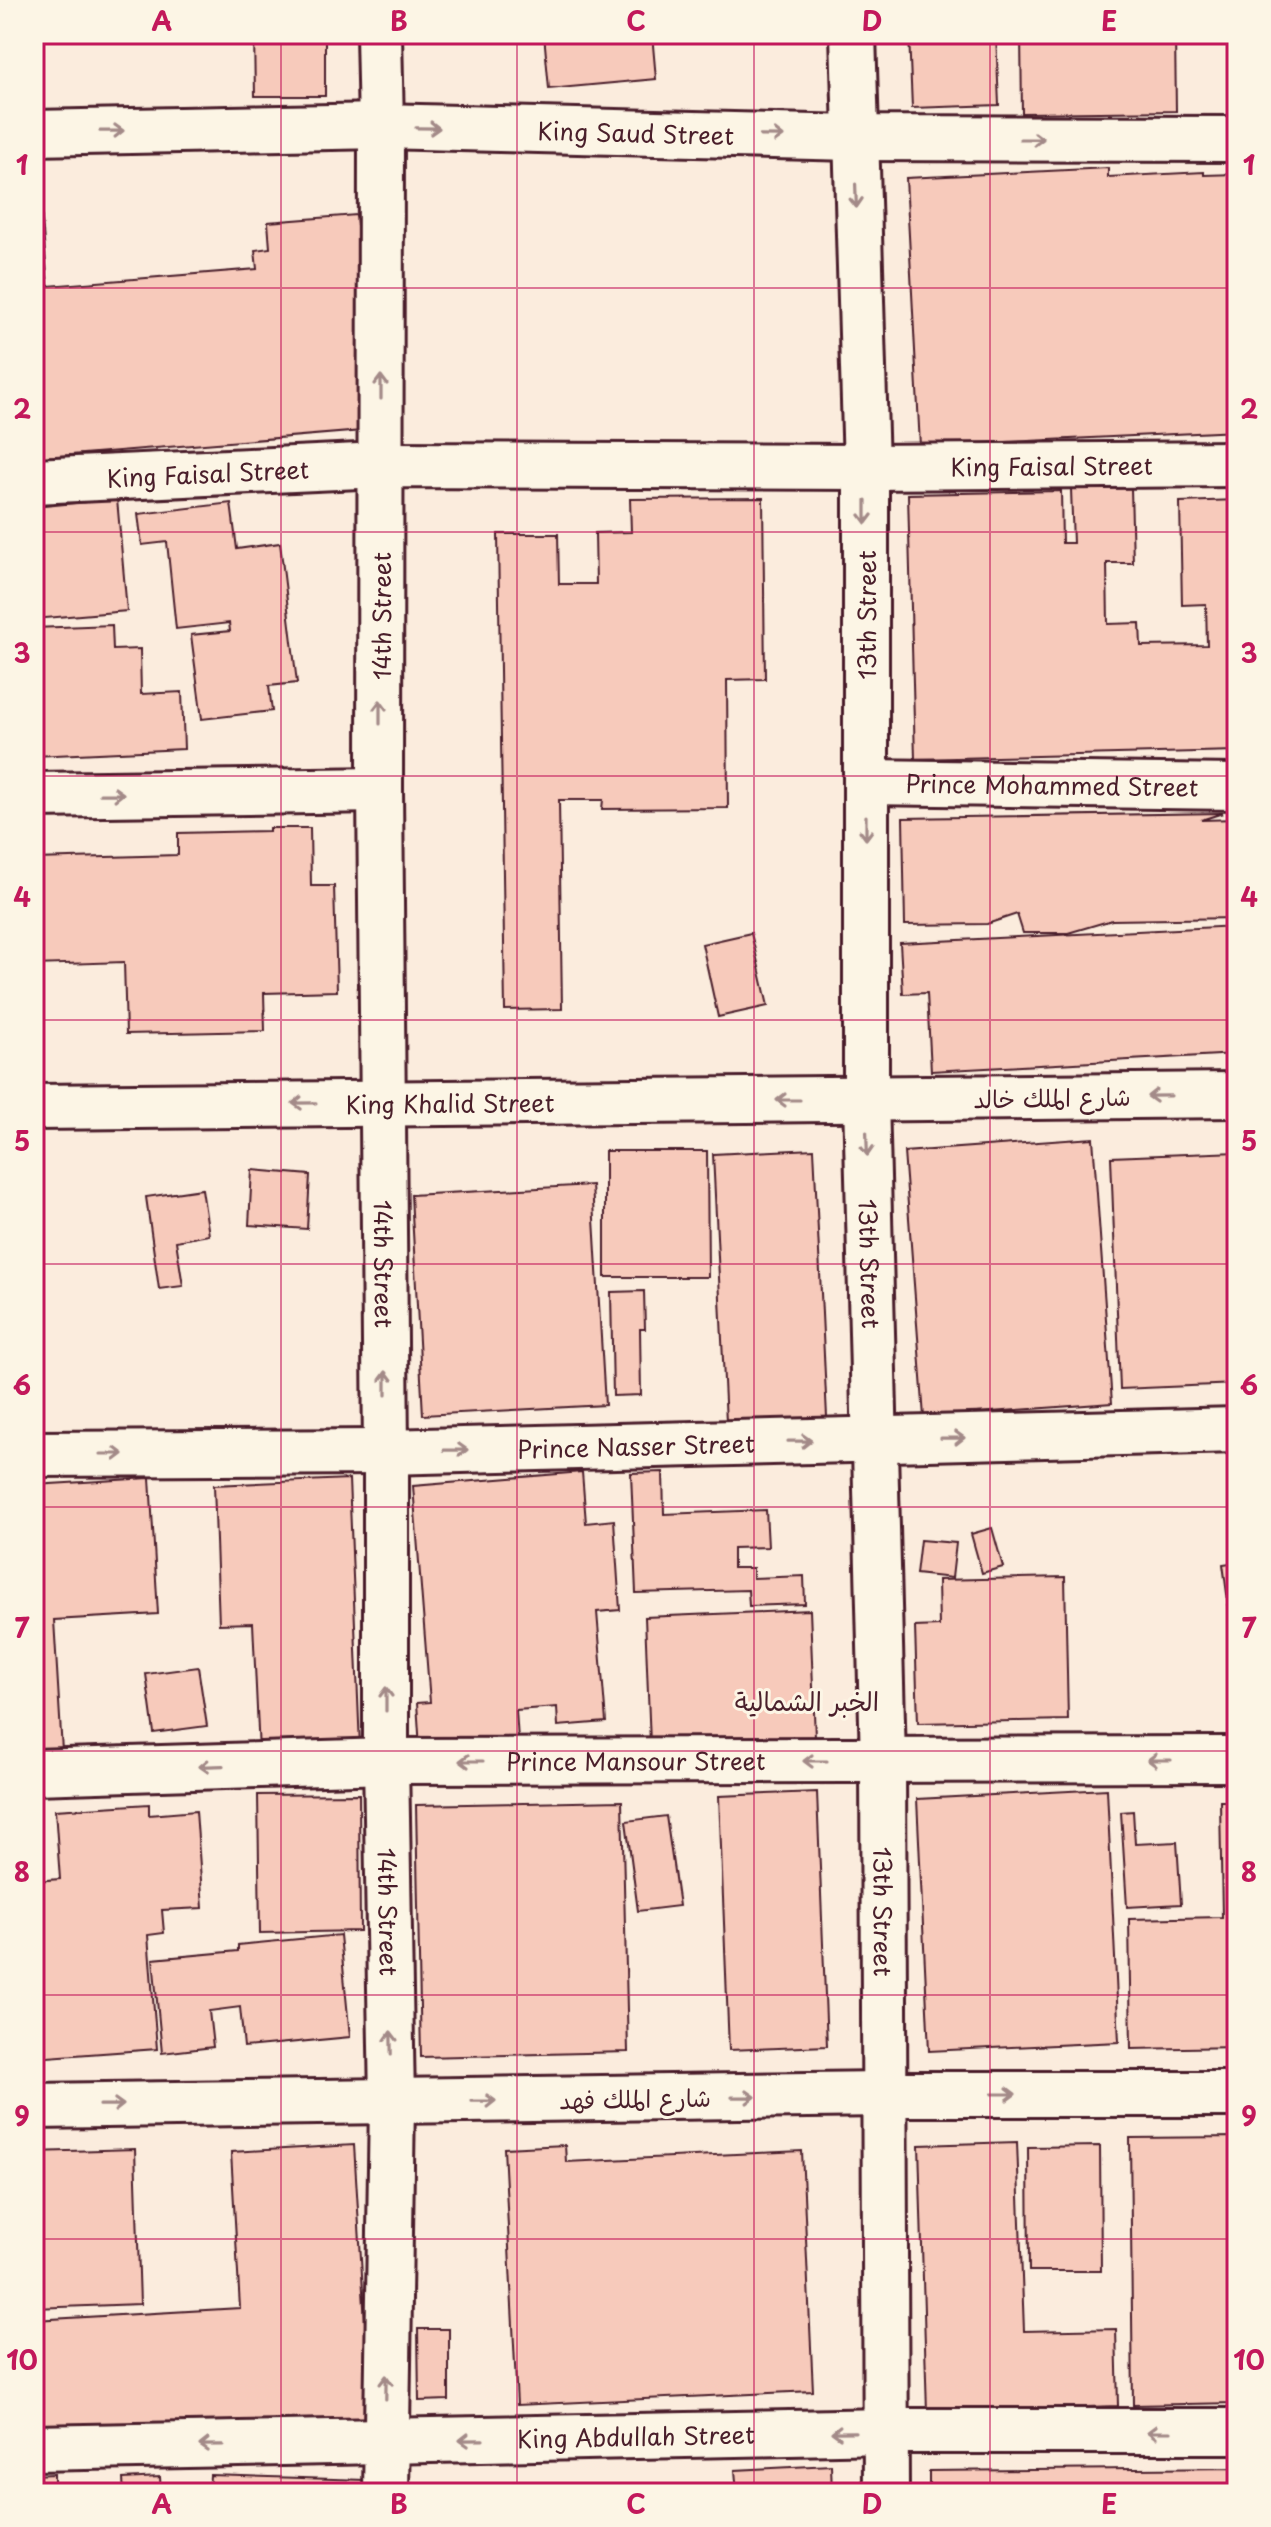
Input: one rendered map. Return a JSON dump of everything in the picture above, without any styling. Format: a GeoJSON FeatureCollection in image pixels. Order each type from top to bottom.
{"type":"FeatureCollection","features":[{"type":"Feature","properties":{"kind":"street","name":"14th Street"},"geometry":{"type":"LineString","coordinates":[[379,34],[386,1761],[392,2102],[386,2493]]}},
{"type":"Feature","properties":{"kind":"street","name":"13th Street"},"geometry":{"type":"LineString","coordinates":[[853,34],[866,467],[866,1099],[883,1761],[886,2493]]}},
{"type":"Feature","properties":{"kind":"street","name":"King Saud Street"},"geometry":{"type":"LineString","coordinates":[[34,133],[381,126],[854,138],[1237,139]]}},
{"type":"Feature","properties":{"kind":"street","name":"King Faisal Street"},"geometry":{"type":"LineString","coordinates":[[34,481],[381,465],[866,467],[1237,464]]}},
{"type":"Feature","properties":{"kind":"street","name":"Prince Mohammed Street"},"geometry":{"type":"LineString","coordinates":[[866,782],[1237,787]]}},
{"type":"Feature","properties":{"kind":"street"},"geometry":{"type":"LineString","coordinates":[[34,795],[380,790]]}},
{"type":"Feature","properties":{"kind":"street","name":"شارع الملك خالد"},"geometry":{"type":"LineString","coordinates":[[866,1099],[1237,1095]]}},
{"type":"Feature","properties":{"kind":"street","name":"King Khalid Street"},"geometry":{"type":"LineString","coordinates":[[34,1107],[866,1099]]}},
{"type":"Feature","properties":{"kind":"street","name":"Prince Nasser Street"},"geometry":{"type":"LineString","coordinates":[[34,1454],[386,1452],[1237,1430]]}},
{"type":"Feature","properties":{"kind":"street","name":"Prince Mansour Street"},"geometry":{"type":"LineString","coordinates":[[34,1772],[386,1761],[1237,1759]]}},
{"type":"Feature","properties":{"kind":"street","name":"شارع الملك فهد"},"geometry":{"type":"LineString","coordinates":[[34,2106],[884,2094],[1237,2094]]}},
{"type":"Feature","properties":{"kind":"street","name":"King Abdullah Street"},"geometry":{"type":"LineString","coordinates":[[34,2448],[886,2431],[1237,2431]]}},
{"type":"Feature","properties":{"kind":"building"},"geometry":{"type":"Polygon","coordinates":[[[254,34],[325,34],[325,96],[255,96],[254,34]]]}},
{"type":"Feature","properties":{"kind":"building"},"geometry":{"type":"Polygon","coordinates":[[[544,34],[652,34],[656,79],[549,89],[544,34]]]}},
{"type":"Feature","properties":{"kind":"building"},"geometry":{"type":"Polygon","coordinates":[[[699,34],[738,34],[699,40],[699,34]]]}},
{"type":"Feature","properties":{"kind":"building"},"geometry":{"type":"Polygon","coordinates":[[[909,34],[996,34],[999,105],[912,108],[909,34]]]}},
{"type":"Feature","properties":{"kind":"building"},"geometry":{"type":"Polygon","coordinates":[[[1021,34],[1175,34],[1176,111],[1022,113],[1021,34]]]}},
{"type":"Feature","properties":{"kind":"building"},"geometry":{"type":"Polygon","coordinates":[[[1108,168],[1108,177],[1204,172],[1204,175],[1237,174],[1237,431],[920,446],[906,178],[1108,168]]]}},
{"type":"Feature","properties":{"kind":"building"},"geometry":{"type":"Polygon","coordinates":[[[41,209],[48,286],[257,269],[255,250],[270,248],[268,222],[356,215],[374,430],[34,458],[34,210],[41,209]]]}},
{"type":"Feature","properties":{"kind":"building"},"geometry":{"type":"Polygon","coordinates":[[[1131,488],[1133,563],[1107,563],[1108,624],[1140,623],[1141,646],[1207,645],[1206,604],[1182,605],[1180,502],[1237,500],[1237,751],[915,759],[908,494],[1061,491],[1062,543],[1073,543],[1071,489],[1131,488]]]}},
{"type":"Feature","properties":{"kind":"building"},"geometry":{"type":"Polygon","coordinates":[[[763,498],[765,679],[727,680],[728,808],[602,809],[603,800],[559,800],[562,1009],[505,1010],[498,534],[558,534],[559,584],[596,584],[595,533],[631,532],[630,499],[763,498]]]}},
{"type":"Feature","properties":{"kind":"building"},"geometry":{"type":"Polygon","coordinates":[[[117,499],[127,611],[34,619],[34,507],[117,499]]]}},
{"type":"Feature","properties":{"kind":"building"},"geometry":{"type":"Polygon","coordinates":[[[231,503],[237,549],[280,543],[297,683],[269,686],[272,711],[202,719],[191,635],[230,631],[229,623],[176,629],[167,542],[142,545],[138,514],[231,503]]]}},
{"type":"Feature","properties":{"kind":"building"},"geometry":{"type":"Polygon","coordinates":[[[112,625],[113,650],[140,649],[141,694],[182,692],[184,749],[34,756],[34,628],[112,625]]]}},
{"type":"Feature","properties":{"kind":"building"},"geometry":{"type":"Polygon","coordinates":[[[1223,813],[1201,820],[1237,819],[1237,918],[1112,920],[1068,933],[1023,933],[1017,914],[987,924],[905,925],[903,818],[1223,813]]]}},
{"type":"Feature","properties":{"kind":"building"},"geometry":{"type":"Polygon","coordinates":[[[269,828],[310,828],[311,886],[334,886],[337,991],[264,993],[265,1031],[126,1034],[124,962],[34,965],[34,859],[178,855],[178,833],[269,831],[269,828]]]}},
{"type":"Feature","properties":{"kind":"building"},"geometry":{"type":"Polygon","coordinates":[[[1237,926],[1237,1054],[931,1071],[927,993],[903,994],[900,943],[1237,926]]]}},
{"type":"Feature","properties":{"kind":"building"},"geometry":{"type":"Polygon","coordinates":[[[751,933],[768,1006],[718,1017],[702,944],[751,933]]]}},
{"type":"Feature","properties":{"kind":"building"},"geometry":{"type":"Polygon","coordinates":[[[34,986],[38,986],[37,1030],[34,1030],[34,986]]]}},
{"type":"Feature","properties":{"kind":"building"},"geometry":{"type":"Polygon","coordinates":[[[1093,1138],[1112,1403],[924,1417],[904,1152],[1093,1138]]]}},
{"type":"Feature","properties":{"kind":"building"},"geometry":{"type":"Polygon","coordinates":[[[814,1149],[827,1417],[726,1422],[713,1154],[814,1149]]]}},
{"type":"Feature","properties":{"kind":"building"},"geometry":{"type":"Polygon","coordinates":[[[605,1151],[707,1151],[708,1277],[605,1277],[605,1151]]]}},
{"type":"Feature","properties":{"kind":"building"},"geometry":{"type":"Polygon","coordinates":[[[1237,1152],[1237,1384],[1120,1389],[1111,1157],[1237,1152]]]}},
{"type":"Feature","properties":{"kind":"building"},"geometry":{"type":"Polygon","coordinates":[[[252,1170],[310,1175],[307,1229],[249,1225],[252,1170]]]}},
{"type":"Feature","properties":{"kind":"building"},"geometry":{"type":"Polygon","coordinates":[[[592,1185],[605,1405],[423,1415],[411,1195],[592,1185]]]}},
{"type":"Feature","properties":{"kind":"building"},"geometry":{"type":"Polygon","coordinates":[[[202,1189],[209,1235],[176,1241],[183,1286],[159,1289],[146,1197],[202,1189]]]}},
{"type":"Feature","properties":{"kind":"building"},"geometry":{"type":"Polygon","coordinates":[[[644,1291],[645,1329],[640,1329],[641,1395],[613,1396],[611,1292],[644,1291]]]}},
{"type":"Feature","properties":{"kind":"building"},"geometry":{"type":"Polygon","coordinates":[[[582,1472],[586,1523],[614,1520],[620,1610],[597,1612],[606,1722],[558,1726],[557,1707],[516,1710],[518,1740],[420,1748],[417,1703],[430,1702],[413,1486],[582,1472]]]}},
{"type":"Feature","properties":{"kind":"building"},"geometry":{"type":"Polygon","coordinates":[[[663,1472],[664,1514],[766,1510],[768,1547],[733,1548],[733,1568],[753,1568],[753,1578],[804,1576],[805,1604],[749,1606],[748,1590],[636,1593],[631,1473],[663,1472]]]}},
{"type":"Feature","properties":{"kind":"building"},"geometry":{"type":"Polygon","coordinates":[[[150,1478],[158,1614],[54,1620],[62,1751],[34,1752],[34,1485],[150,1478]]]}},
{"type":"Feature","properties":{"kind":"building"},"geometry":{"type":"Polygon","coordinates":[[[349,1479],[360,1747],[259,1752],[253,1623],[219,1624],[214,1485],[349,1479]]]}},
{"type":"Feature","properties":{"kind":"building"},"geometry":{"type":"Polygon","coordinates":[[[992,1528],[1003,1567],[982,1573],[971,1534],[992,1528]]]}},
{"type":"Feature","properties":{"kind":"building"},"geometry":{"type":"Polygon","coordinates":[[[920,1540],[956,1543],[952,1578],[916,1574],[920,1540]]]}},
{"type":"Feature","properties":{"kind":"building"},"geometry":{"type":"Polygon","coordinates":[[[1237,1562],[1237,1646],[1234,1646],[1223,1564],[1237,1562]]]}},
{"type":"Feature","properties":{"kind":"building"},"geometry":{"type":"Polygon","coordinates":[[[1065,1577],[1068,1720],[918,1723],[915,1627],[939,1626],[938,1580],[1065,1577]]]}},
{"type":"Feature","properties":{"kind":"building"},"geometry":{"type":"Polygon","coordinates":[[[810,1610],[815,1738],[650,1744],[645,1617],[810,1610]]]}},
{"type":"Feature","properties":{"kind":"building"},"geometry":{"type":"Polygon","coordinates":[[[198,1667],[207,1726],[154,1733],[146,1674],[198,1667]]]}},
{"type":"Feature","properties":{"kind":"building"},"geometry":{"type":"Polygon","coordinates":[[[1107,1789],[1119,2042],[929,2051],[917,1799],[1107,1789]]]}},
{"type":"Feature","properties":{"kind":"building"},"geometry":{"type":"Polygon","coordinates":[[[817,1792],[827,2046],[729,2050],[719,1796],[817,1792]]]}},
{"type":"Feature","properties":{"kind":"building"},"geometry":{"type":"Polygon","coordinates":[[[359,1794],[360,1931],[260,1933],[258,1795],[359,1794]]]}},
{"type":"Feature","properties":{"kind":"building"},"geometry":{"type":"Polygon","coordinates":[[[622,1801],[628,2052],[421,2057],[416,1805],[622,1801]]]}},
{"type":"Feature","properties":{"kind":"building"},"geometry":{"type":"Polygon","coordinates":[[[1220,1801],[1237,1801],[1237,2047],[1131,2049],[1129,1919],[1222,1917],[1220,1801]]]}},
{"type":"Feature","properties":{"kind":"building"},"geometry":{"type":"Polygon","coordinates":[[[149,1804],[149,1815],[196,1811],[203,1908],[162,1910],[164,1933],[148,1935],[157,2049],[34,2058],[34,1881],[60,1879],[55,1810],[149,1804]]]}},
{"type":"Feature","properties":{"kind":"building"},"geometry":{"type":"Polygon","coordinates":[[[1133,1811],[1135,1844],[1177,1842],[1181,1904],[1127,1907],[1121,1812],[1133,1811]]]}},
{"type":"Feature","properties":{"kind":"building"},"geometry":{"type":"Polygon","coordinates":[[[666,1816],[679,1906],[638,1911],[626,1821],[666,1816]]]}},
{"type":"Feature","properties":{"kind":"building"},"geometry":{"type":"Polygon","coordinates":[[[340,1935],[350,2037],[244,2047],[240,2007],[209,2011],[213,2047],[162,2053],[153,1959],[238,1951],[238,1945],[340,1935]]]}},
{"type":"Feature","properties":{"kind":"building"},"geometry":{"type":"Polygon","coordinates":[[[1237,2137],[1237,2403],[1133,2405],[1130,2138],[1237,2137]]]}},
{"type":"Feature","properties":{"kind":"building"},"geometry":{"type":"Polygon","coordinates":[[[1017,2142],[1024,2331],[1116,2329],[1118,2406],[927,2412],[919,2145],[1017,2142]]]}},
{"type":"Feature","properties":{"kind":"building"},"geometry":{"type":"Polygon","coordinates":[[[354,2145],[371,2420],[34,2439],[34,2320],[240,2308],[231,2152],[354,2145]]]}},
{"type":"Feature","properties":{"kind":"building"},"geometry":{"type":"Polygon","coordinates":[[[565,2145],[566,2162],[802,2151],[813,2391],[517,2405],[504,2148],[565,2145]]]}},
{"type":"Feature","properties":{"kind":"building"},"geometry":{"type":"Polygon","coordinates":[[[1100,2146],[1101,2271],[1029,2271],[1028,2147],[1100,2146]]]}},
{"type":"Feature","properties":{"kind":"building"},"geometry":{"type":"Polygon","coordinates":[[[135,2149],[140,2304],[34,2308],[34,2152],[135,2149]]]}},
{"type":"Feature","properties":{"kind":"building"},"geometry":{"type":"Polygon","coordinates":[[[418,2329],[449,2329],[449,2400],[419,2401],[418,2329]]]}},
{"type":"Feature","properties":{"kind":"building"},"geometry":{"type":"Polygon","coordinates":[[[831,2465],[832,2493],[737,2493],[735,2470],[831,2465]]]}},
{"type":"Feature","properties":{"kind":"building"},"geometry":{"type":"Polygon","coordinates":[[[1237,2468],[1237,2493],[929,2493],[929,2471],[1237,2468]]]}},
{"type":"Feature","properties":{"kind":"building"},"geometry":{"type":"Polygon","coordinates":[[[54,2474],[54,2493],[34,2493],[34,2475],[54,2474]]]}},
{"type":"Feature","properties":{"kind":"building"},"geometry":{"type":"Polygon","coordinates":[[[210,2475],[365,2480],[365,2493],[209,2493],[210,2475]]]}},
{"type":"Feature","properties":{"kind":"building"},"geometry":{"type":"Polygon","coordinates":[[[160,2477],[161,2493],[124,2493],[123,2479],[160,2477]]]}},
{"type":"Feature","properties":{"kind":"district","name":"الخبر الشمالية"},"geometry":{"type":"Point","coordinates":[807,1700]}}]}
